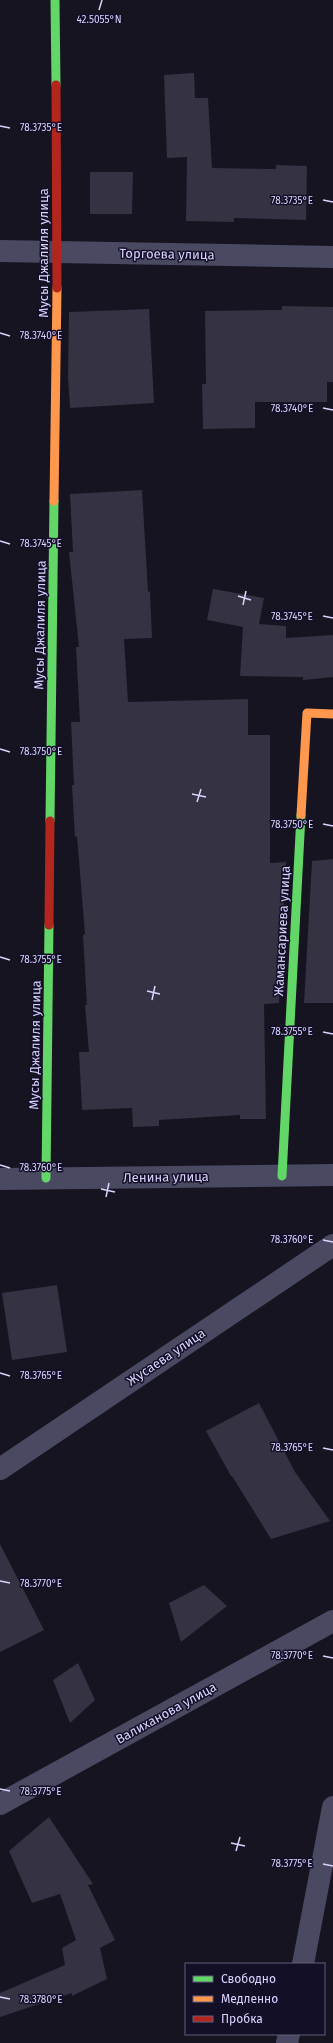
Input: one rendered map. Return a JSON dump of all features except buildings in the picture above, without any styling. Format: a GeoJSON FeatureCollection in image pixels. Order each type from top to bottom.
{"type":"FeatureCollection","features":[{"type":"Feature","properties":{"kind":"street","name":"Мусы Джалиля улица"},"geometry":{"type":"LineString","coordinates":[[46,1178],[57,252],[55,0]]}},
{"type":"Feature","properties":{"kind":"street","name":"Торгоева улица"},"geometry":{"type":"LineString","coordinates":[[0,251],[333,256]]}},
{"type":"Feature","properties":{"kind":"street","name":"Жамансариева улица"},"geometry":{"type":"LineString","coordinates":[[282,1176],[307,713],[333,714]]}},
{"type":"Feature","properties":{"kind":"street","name":"Ленина улица"},"geometry":{"type":"LineString","coordinates":[[0,1179],[333,1176]]}},
{"type":"Feature","properties":{"kind":"street","name":"Жусаева улица"},"geometry":{"type":"LineString","coordinates":[[0,1469],[333,1245]]}},
{"type":"Feature","properties":{"kind":"street","name":"Валиханова улица"},"geometry":{"type":"LineString","coordinates":[[0,1804],[333,1621]]}},
{"type":"Feature","properties":{"kind":"street"},"geometry":{"type":"LineString","coordinates":[[303,1963],[333,1807]]}},
{"type":"Feature","properties":{"kind":"traffic: fast"},"geometry":{"type":"LineString","coordinates":[[55,0],[56,85]]}},
{"type":"Feature","properties":{"kind":"traffic: fast"},"geometry":{"type":"LineString","coordinates":[[50,821],[54,501]]}},
{"type":"Feature","properties":{"kind":"traffic: fast"},"geometry":{"type":"LineString","coordinates":[[282,1176],[301,815]]}},
{"type":"Feature","properties":{"kind":"traffic: fast"},"geometry":{"type":"LineString","coordinates":[[46,1178],[49,925]]}},
{"type":"Feature","properties":{"kind":"traffic: slow"},"geometry":{"type":"LineString","coordinates":[[54,501],[57,288]]}},
{"type":"Feature","properties":{"kind":"traffic: slow"},"geometry":{"type":"LineString","coordinates":[[301,815],[307,713],[333,714]]}},
{"type":"Feature","properties":{"kind":"traffic: jam"},"geometry":{"type":"LineString","coordinates":[[56,85],[57,288]]}},
{"type":"Feature","properties":{"kind":"traffic: jam"},"geometry":{"type":"LineString","coordinates":[[49,925],[50,821]]}}]}
